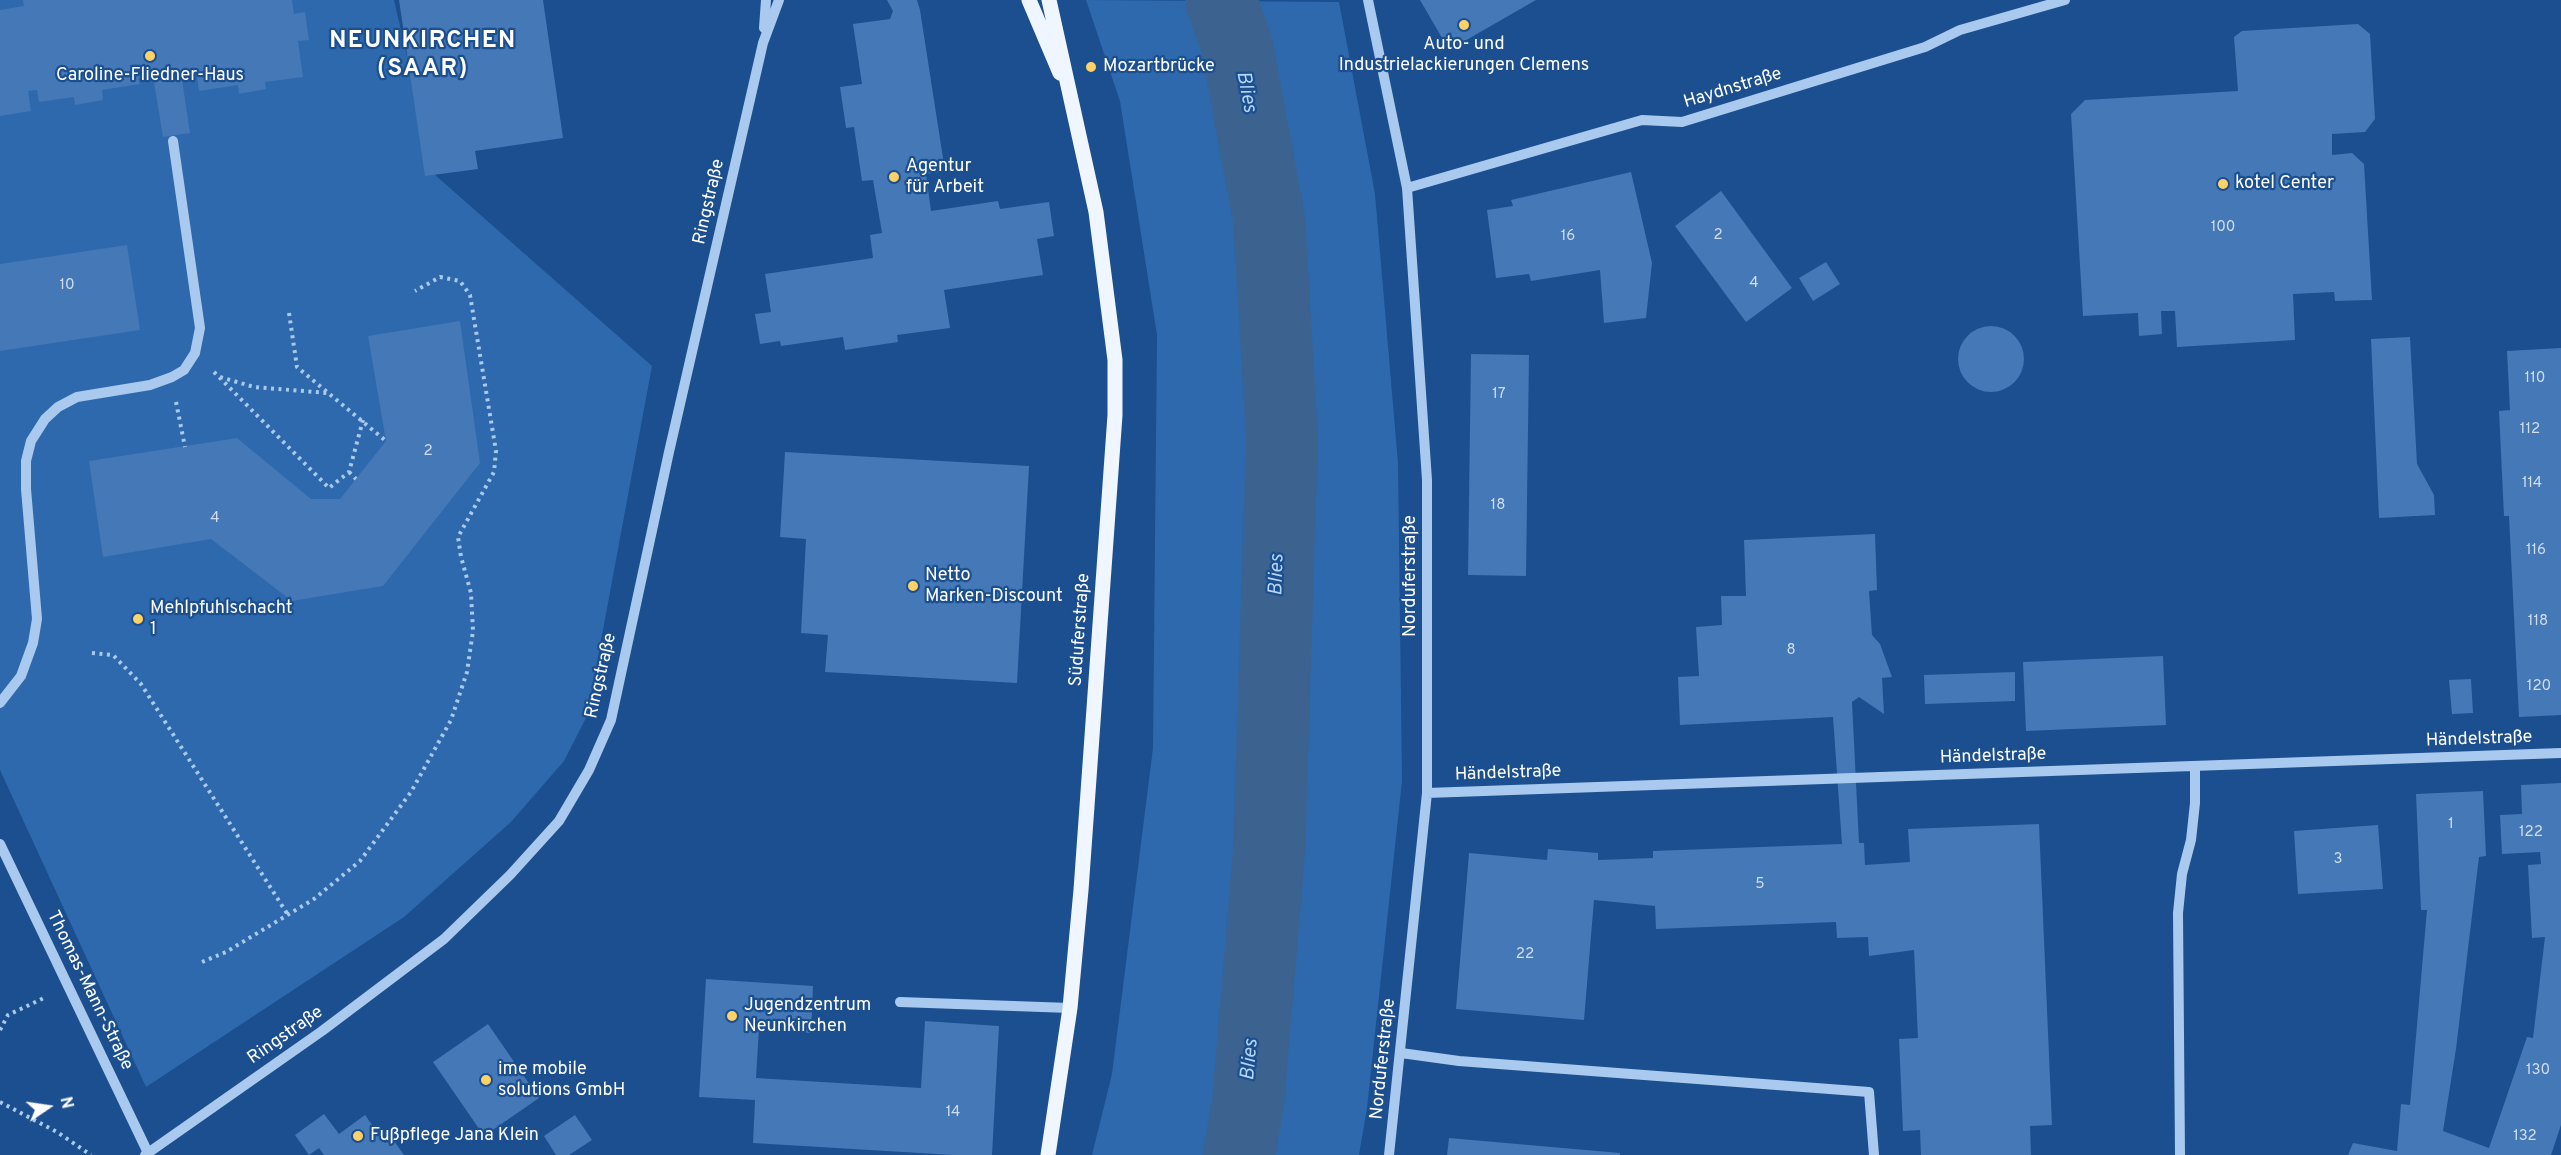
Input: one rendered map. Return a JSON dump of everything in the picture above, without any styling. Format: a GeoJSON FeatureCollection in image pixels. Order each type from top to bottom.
{"type":"FeatureCollection","features":[{"type":"Feature","properties":{"kind":"main road","name":"Süduferstraße"},"geometry":{"type":"LineString","coordinates":[[1029,0],[1074,109]]}},
{"type":"Feature","properties":{"kind":"main road","name":"Süduferstraße"},"geometry":{"type":"LineString","coordinates":[[1048,1155],[1070,1008],[1089,802],[1115,415],[1115,360],[1096,212],[1049,0]]}},
{"type":"Feature","properties":{"kind":"street","name":"Ringstraße"},"geometry":{"type":"LineString","coordinates":[[763,43],[766,0]]}},
{"type":"Feature","properties":{"kind":"street","name":"Ringstraße"},"geometry":{"type":"LineString","coordinates":[[147,1154],[322,1031],[444,939],[510,875],[559,821],[590,770],[611,720],[669,452],[763,43],[778,0]]}},
{"type":"Feature","properties":{"kind":"street","name":"Norduferstraße"},"geometry":{"type":"LineString","coordinates":[[1368,0],[1407,188],[1427,480],[1427,794],[1389,1155]]}},
{"type":"Feature","properties":{"kind":"street","name":"Haydnstraße"},"geometry":{"type":"LineString","coordinates":[[1407,188],[1642,120],[1682,122],[1925,47],[1960,30],[2065,0]]}},
{"type":"Feature","properties":{"kind":"street"},"geometry":{"type":"LineString","coordinates":[[0,703],[21,676],[33,643],[37,619],[26,462],[31,441],[45,419],[58,407],[76,397],[150,385],[172,377],[184,370],[195,353],[200,328],[173,141]]}},
{"type":"Feature","properties":{"kind":"street","name":"Händelstraße"},"geometry":{"type":"LineString","coordinates":[[1427,794],[2561,753]]}},
{"type":"Feature","properties":{"kind":"street"},"geometry":{"type":"LineString","coordinates":[[2180,1155],[2178,913],[2182,874],[2191,840],[2195,766]]}},
{"type":"Feature","properties":{"kind":"street","name":"Thomas-Mann-Straße"},"geometry":{"type":"LineString","coordinates":[[0,844],[147,1154]]}},
{"type":"Feature","properties":{"kind":"street"},"geometry":{"type":"LineString","coordinates":[[900,1002],[1070,1008]]}},
{"type":"Feature","properties":{"kind":"street"},"geometry":{"type":"LineString","coordinates":[[1401,1053],[1459,1061],[1869,1092],[1874,1155]]}},
{"type":"Feature","properties":{"kind":"path"},"geometry":{"type":"LineString","coordinates":[[202,962],[226,952],[314,899],[360,861],[411,792],[451,720],[467,672],[473,630],[471,593],[458,537],[494,472],[496,451],[470,295],[460,281],[440,277],[415,291]]}},
{"type":"Feature","properties":{"kind":"path"},"geometry":{"type":"LineString","coordinates":[[289,313],[297,368],[386,441]]}},
{"type":"Feature","properties":{"kind":"path"},"geometry":{"type":"LineString","coordinates":[[195,353],[329,488],[349,472],[363,420]]}},
{"type":"Feature","properties":{"kind":"path"},"geometry":{"type":"LineString","coordinates":[[172,377],[185,447]]}},
{"type":"Feature","properties":{"kind":"path"},"geometry":{"type":"LineString","coordinates":[[219,377],[254,387],[329,393]]}},
{"type":"Feature","properties":{"kind":"path"},"geometry":{"type":"LineString","coordinates":[[349,472],[356,479]]}},
{"type":"Feature","properties":{"kind":"path"},"geometry":{"type":"LineString","coordinates":[[92,653],[113,655],[141,684],[288,915]]}},
{"type":"Feature","properties":{"kind":"path"},"geometry":{"type":"LineString","coordinates":[[0,1030],[8,1015],[26,1005],[69,988]]}},
{"type":"Feature","properties":{"kind":"path"},"geometry":{"type":"LineString","coordinates":[[0,1102],[57,1132],[91,1155]]}},
{"type":"Feature","properties":{"kind":"shaded area"},"geometry":{"type":"Polygon","coordinates":[[[0,0],[394,0],[434,174],[652,366],[587,716],[564,761],[511,822],[404,917],[146,1087],[0,770],[0,0]]]}},
{"type":"Feature","properties":{"kind":"shaded area"},"geometry":{"type":"Polygon","coordinates":[[[1086,0],[1339,2],[1375,194],[1398,463],[1402,781],[1367,1108],[1359,1155],[1092,1155],[1112,1074],[1153,748],[1157,335],[1120,101],[1086,0]]]}},
{"type":"Feature","properties":{"kind":"building","name":"Caroline-Fliedner-Haus"},"geometry":{"type":"Polygon","coordinates":[[[23,0],[292,0],[294,14],[305,12],[309,40],[298,41],[303,77],[265,82],[266,89],[239,94],[238,85],[199,91],[196,70],[181,73],[190,133],[163,137],[153,76],[138,79],[140,84],[102,90],[103,100],[75,105],[74,97],[39,102],[37,90],[28,91],[31,111],[0,116],[0,10],[24,6],[23,0]]]}},
{"type":"Feature","properties":{"kind":"building"},"geometry":{"type":"Polygon","coordinates":[[[399,0],[543,0],[563,138],[475,151],[478,169],[425,176],[399,0]]]}},
{"type":"Feature","properties":{"kind":"building","name":"Agentur für Arbeit"},"geometry":{"type":"Polygon","coordinates":[[[887,0],[917,0],[920,10],[945,171],[926,174],[931,211],[998,201],[1000,209],[1049,202],[1054,236],[1037,239],[1043,275],[944,290],[950,328],[897,335],[898,342],[845,350],[843,337],[781,346],[780,341],[760,344],[755,314],[771,312],[765,274],[873,258],[870,235],[882,233],[873,180],[862,181],[854,127],[846,128],[840,87],[862,84],[853,24],[890,19],[893,11],[887,0]]]}},
{"type":"Feature","properties":{"kind":"building","name":"Auto- und Industrielackierungen Clemens"},"geometry":{"type":"Polygon","coordinates":[[[1420,0],[1536,0],[1449,50],[1420,0]]]}},
{"type":"Feature","properties":{"kind":"building"},"geometry":{"type":"Polygon","coordinates":[[[2358,24],[2370,34],[2375,119],[2365,132],[2332,134],[2332,155],[2352,153],[2364,164],[2372,300],[2335,301],[2334,292],[2293,294],[2295,340],[2177,347],[2175,311],[2161,311],[2162,334],[2139,336],[2138,313],[2083,316],[2071,114],[2085,100],[2238,91],[2234,37],[2242,31],[2358,24]]]}},
{"type":"Feature","properties":{"kind":"building"},"geometry":{"type":"Polygon","coordinates":[[[1631,172],[1652,263],[1646,318],[1604,323],[1600,270],[1531,281],[1529,274],[1496,278],[1487,210],[1513,206],[1511,200],[1631,172]]]}},
{"type":"Feature","properties":{"kind":"building"},"geometry":{"type":"Polygon","coordinates":[[[1721,191],[1792,288],[1746,322],[1675,226],[1721,191]]]}},
{"type":"Feature","properties":{"kind":"building"},"geometry":{"type":"Polygon","coordinates":[[[127,245],[140,330],[0,351],[0,264],[127,245]]]}},
{"type":"Feature","properties":{"kind":"building"},"geometry":{"type":"Polygon","coordinates":[[[1826,262],[1840,284],[1813,301],[1799,278],[1826,262]]]}},
{"type":"Feature","properties":{"kind":"building"},"geometry":{"type":"Polygon","coordinates":[[[460,321],[480,463],[383,586],[292,601],[211,539],[103,557],[89,461],[237,438],[311,499],[340,499],[386,441],[368,336],[460,321]]]}},
{"type":"Feature","properties":{"kind":"building"},"geometry":{"type":"Polygon","coordinates":[[[1991,326],[2004,329],[2014,336],[2021,346],[2024,359],[2021,372],[2014,382],[2004,389],[1991,392],[1978,389],[1968,382],[1961,372],[1958,359],[1961,346],[1968,336],[1978,329],[1991,326]]]}},
{"type":"Feature","properties":{"kind":"building"},"geometry":{"type":"Polygon","coordinates":[[[2410,337],[2417,464],[2434,495],[2435,515],[2379,518],[2371,339],[2410,337]]]}},
{"type":"Feature","properties":{"kind":"building"},"geometry":{"type":"Polygon","coordinates":[[[2561,348],[2561,715],[2519,717],[2509,516],[2504,516],[2499,411],[2510,410],[2507,351],[2561,348]]]}},
{"type":"Feature","properties":{"kind":"building"},"geometry":{"type":"Polygon","coordinates":[[[1471,354],[1529,355],[1526,576],[1468,575],[1471,354]]]}},
{"type":"Feature","properties":{"kind":"building","name":"Netto Marken-Discount"},"geometry":{"type":"Polygon","coordinates":[[[785,452],[1029,466],[1017,683],[825,672],[828,635],[801,633],[806,539],[780,537],[785,452]]]}},
{"type":"Feature","properties":{"kind":"building"},"geometry":{"type":"Polygon","coordinates":[[[1875,534],[1877,590],[1869,591],[1872,635],[1880,644],[1892,677],[1882,678],[1884,714],[1859,697],[1852,702],[1859,843],[1864,843],[1865,865],[1910,862],[1908,829],[2039,824],[2052,1125],[2030,1126],[2031,1155],[1921,1155],[1920,1130],[1903,1131],[1899,1039],[1918,1038],[1914,950],[1869,956],[1868,937],[1837,938],[1836,922],[1656,929],[1655,906],[1594,900],[1584,1020],[1456,1009],[1469,853],[1547,860],[1548,849],[1598,853],[1598,860],[1653,858],[1653,851],[1842,844],[1833,717],[1680,725],[1678,677],[1699,676],[1696,627],[1722,625],[1721,596],[1746,596],[1744,540],[1875,534]]]}},
{"type":"Feature","properties":{"kind":"building"},"geometry":{"type":"Polygon","coordinates":[[[2163,656],[2166,725],[2026,731],[2023,662],[2163,656]]]}},
{"type":"Feature","properties":{"kind":"building"},"geometry":{"type":"Polygon","coordinates":[[[2015,672],[2015,701],[1925,704],[1924,675],[2015,672]]]}},
{"type":"Feature","properties":{"kind":"building"},"geometry":{"type":"Polygon","coordinates":[[[2471,679],[2473,713],[2452,714],[2449,680],[2471,679]]]}},
{"type":"Feature","properties":{"kind":"building"},"geometry":{"type":"Polygon","coordinates":[[[2561,783],[2561,1125],[2551,1155],[2348,1155],[2353,1143],[2397,1151],[2401,1104],[2410,1105],[2427,910],[2421,910],[2416,794],[2483,791],[2486,856],[2479,857],[2456,1049],[2443,1131],[2489,1148],[2527,1037],[2533,1038],[2545,937],[2532,938],[2528,865],[2541,864],[2540,852],[2502,854],[2500,815],[2522,814],[2521,785],[2561,783]]]}},
{"type":"Feature","properties":{"kind":"building"},"geometry":{"type":"Polygon","coordinates":[[[2378,825],[2383,889],[2298,894],[2294,831],[2378,825]]]}},
{"type":"Feature","properties":{"kind":"building"},"geometry":{"type":"Polygon","coordinates":[[[706,979],[813,986],[811,1033],[759,1029],[756,1078],[921,1088],[925,1021],[999,1026],[992,1155],[953,1155],[753,1143],[755,1100],[699,1097],[706,979]]]}},
{"type":"Feature","properties":{"kind":"building","name":"ime mobile solutions GmbH"},"geometry":{"type":"Polygon","coordinates":[[[488,1024],[539,1098],[484,1136],[433,1062],[488,1024]]]}},
{"type":"Feature","properties":{"kind":"building","name":"Fußpflege Jana Klein"},"geometry":{"type":"Polygon","coordinates":[[[324,1114],[339,1134],[365,1115],[385,1143],[392,1138],[404,1155],[324,1155],[319,1148],[309,1155],[295,1135],[324,1114]]]}},
{"type":"Feature","properties":{"kind":"building"},"geometry":{"type":"Polygon","coordinates":[[[575,1115],[592,1140],[569,1155],[556,1155],[544,1136],[575,1115]]]}},
{"type":"Feature","properties":{"kind":"building"},"geometry":{"type":"Polygon","coordinates":[[[1449,1138],[1620,1153],[1620,1155],[1447,1155],[1449,1138]]]}},
{"type":"Feature","properties":{"kind":"waterway","name":"Blies"},"geometry":{"type":"LineString","coordinates":[[1221,0],[1237,46],[1269,219],[1282,439],[1269,851],[1248,1103],[1239,1155]]}},
{"type":"Feature","properties":{"kind":"place","name":"Auto- und Industrielackierungen Clemens"},"geometry":{"type":"Point","coordinates":[1464,25]}},
{"type":"Feature","properties":{"kind":"place","name":"Caroline-Fliedner-Haus"},"geometry":{"type":"Point","coordinates":[150,56]}},
{"type":"Feature","properties":{"kind":"place","name":"Mozartbrücke"},"geometry":{"type":"Point","coordinates":[1091,67]}},
{"type":"Feature","properties":{"kind":"place","name":"Agentur für Arbeit"},"geometry":{"type":"Point","coordinates":[894,177]}},
{"type":"Feature","properties":{"kind":"place","name":"kotel Center"},"geometry":{"type":"Point","coordinates":[2223,184]}},
{"type":"Feature","properties":{"kind":"place","name":"Netto Marken-Discount"},"geometry":{"type":"Point","coordinates":[913,586]}},
{"type":"Feature","properties":{"kind":"place","name":"Mehlpfuhlschacht 1"},"geometry":{"type":"Point","coordinates":[138,619]}},
{"type":"Feature","properties":{"kind":"place","name":"Jugendzentrum Neunkirchen"},"geometry":{"type":"Point","coordinates":[732,1016]}},
{"type":"Feature","properties":{"kind":"place","name":"ime mobile solutions GmbH"},"geometry":{"type":"Point","coordinates":[486,1080]}},
{"type":"Feature","properties":{"kind":"place","name":"Fußpflege Jana Klein"},"geometry":{"type":"Point","coordinates":[358,1136]}},
{"type":"Feature","properties":{"kind":"district","name":"NEUNKIRCHEN (SAAR)"},"geometry":{"type":"Point","coordinates":[423,56]}}]}
